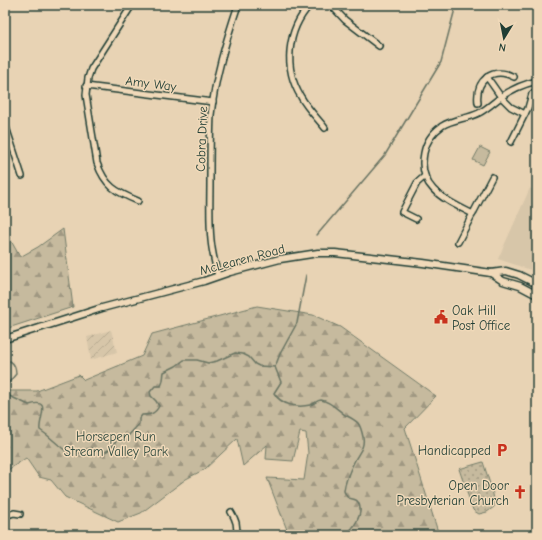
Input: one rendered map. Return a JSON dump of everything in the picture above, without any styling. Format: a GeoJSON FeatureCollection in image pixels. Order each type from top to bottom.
{"type":"FeatureCollection","features":[{"type":"Feature","properties":{"kind":"main road","name":"McLearen Road"},"geometry":{"type":"LineString","coordinates":[[5,339],[102,308],[218,276],[280,259],[318,253],[423,263],[491,274],[537,295]]}},
{"type":"Feature","properties":{"kind":"main road","name":"McLearen Road"},"geometry":{"type":"LineString","coordinates":[[491,274],[506,271],[519,275],[537,284]]}},
{"type":"Feature","properties":{"kind":"street"},"geometry":{"type":"LineString","coordinates":[[132,5],[91,68],[86,86],[86,101],[97,162],[104,178],[122,195],[138,201]]}},
{"type":"Feature","properties":{"kind":"street","name":"Cobra Drive"},"geometry":{"type":"LineString","coordinates":[[218,276],[212,246],[210,223],[211,116],[220,63],[238,5]]}},
{"type":"Feature","properties":{"kind":"street"},"geometry":{"type":"LineString","coordinates":[[310,5],[303,14],[294,32],[290,52],[290,66],[293,81],[301,98],[326,128]]}},
{"type":"Feature","properties":{"kind":"street"},"geometry":{"type":"LineString","coordinates":[[331,5],[345,20],[379,46]]}},
{"type":"Feature","properties":{"kind":"street"},"geometry":{"type":"LineString","coordinates":[[478,103],[478,92],[482,82],[487,77],[497,73],[502,73],[514,77]]}},
{"type":"Feature","properties":{"kind":"street"},"geometry":{"type":"LineString","coordinates":[[487,77],[501,97],[511,106],[525,114]]}},
{"type":"Feature","properties":{"kind":"street"},"geometry":{"type":"LineString","coordinates":[[472,214],[437,194],[425,176],[423,165],[424,152],[428,140],[441,126],[454,120],[472,116],[519,87],[537,81]]}},
{"type":"Feature","properties":{"kind":"street","name":"Amy Way"},"geometry":{"type":"LineString","coordinates":[[86,86],[213,102]]}},
{"type":"Feature","properties":{"kind":"street"},"geometry":{"type":"LineString","coordinates":[[511,142],[530,104],[532,94]]}},
{"type":"Feature","properties":{"kind":"street"},"geometry":{"type":"LineString","coordinates":[[5,124],[22,176]]}},
{"type":"Feature","properties":{"kind":"street"},"geometry":{"type":"LineString","coordinates":[[416,219],[402,212],[417,184],[425,176]]}},
{"type":"Feature","properties":{"kind":"street"},"geometry":{"type":"LineString","coordinates":[[458,242],[492,177]]}},
{"type":"Feature","properties":{"kind":"street"},"geometry":{"type":"LineString","coordinates":[[231,512],[236,520],[236,535]]}},
{"type":"Feature","properties":{"kind":"street"},"geometry":{"type":"LineString","coordinates":[[5,516],[14,513],[20,514]]}},
{"type":"Feature","properties":{"kind":"shaded area"},"geometry":{"type":"Polygon","coordinates":[[[530,188],[537,192],[537,272],[498,259],[530,188]]]}},
{"type":"Feature","properties":{"kind":"shaded area"},"geometry":{"type":"Polygon","coordinates":[[[111,330],[117,352],[91,360],[87,337],[111,330]]]}},
{"type":"Feature","properties":{"kind":"green space"},"geometry":{"type":"Polygon","coordinates":[[[480,147],[490,152],[483,165],[473,160],[480,147]]]}},
{"type":"Feature","properties":{"kind":"green space"},"geometry":{"type":"Polygon","coordinates":[[[63,229],[73,307],[5,329],[5,230],[20,257],[38,247],[63,229]]]}},
{"type":"Feature","properties":{"kind":"green space","name":"Horsepen Run Stream Valley Park"},"geometry":{"type":"Polygon","coordinates":[[[257,306],[313,315],[340,327],[436,396],[405,428],[439,535],[289,535],[267,478],[304,480],[308,453],[306,433],[300,432],[293,461],[266,459],[267,445],[243,466],[237,439],[205,469],[186,479],[141,513],[118,522],[65,497],[51,480],[39,477],[26,458],[5,472],[5,391],[37,391],[79,375],[84,380],[142,356],[152,334],[257,306]]]}},
{"type":"Feature","properties":{"kind":"green space"},"geometry":{"type":"Polygon","coordinates":[[[483,462],[495,502],[494,507],[487,512],[479,514],[473,510],[459,469],[483,462]]]}},
{"type":"Feature","properties":{"kind":"waterway"},"geometry":{"type":"LineString","coordinates":[[317,235],[385,155],[441,62],[456,5]]}},
{"type":"Feature","properties":{"kind":"waterway"},"geometry":{"type":"LineString","coordinates":[[275,367],[280,354],[297,323],[306,275]]}},
{"type":"Feature","properties":{"kind":"waterway"},"geometry":{"type":"LineString","coordinates":[[5,394],[29,405],[36,403],[41,404],[43,411],[40,430],[68,453],[79,453],[91,448],[100,452],[105,452],[110,449],[117,439],[128,436],[139,424],[139,419],[142,415],[150,414],[156,411],[159,406],[151,396],[150,392],[155,386],[161,386],[164,372],[184,360],[197,360],[208,363],[217,361],[235,353],[243,354],[249,357],[259,366],[275,367],[281,382],[274,393],[285,403],[295,406],[305,406],[321,400],[331,404],[345,415],[355,420],[361,428],[363,444],[349,473],[344,491],[347,497],[357,501],[360,506],[360,511],[357,521],[344,535]]}},
{"type":"Feature","properties":{"kind":"waterway"},"geometry":{"type":"LineString","coordinates":[[5,387],[16,374],[15,366],[10,361]]}},
{"type":"Feature","properties":{"kind":"place","name":"Oak Hill Post Office"},"geometry":{"type":"Point","coordinates":[441,317]}},
{"type":"Feature","properties":{"kind":"place","name":"Handicapped"},"geometry":{"type":"Point","coordinates":[502,450]}},
{"type":"Feature","properties":{"kind":"place","name":"Open Door Presbyterian Church"},"geometry":{"type":"Point","coordinates":[520,492]}}]}
